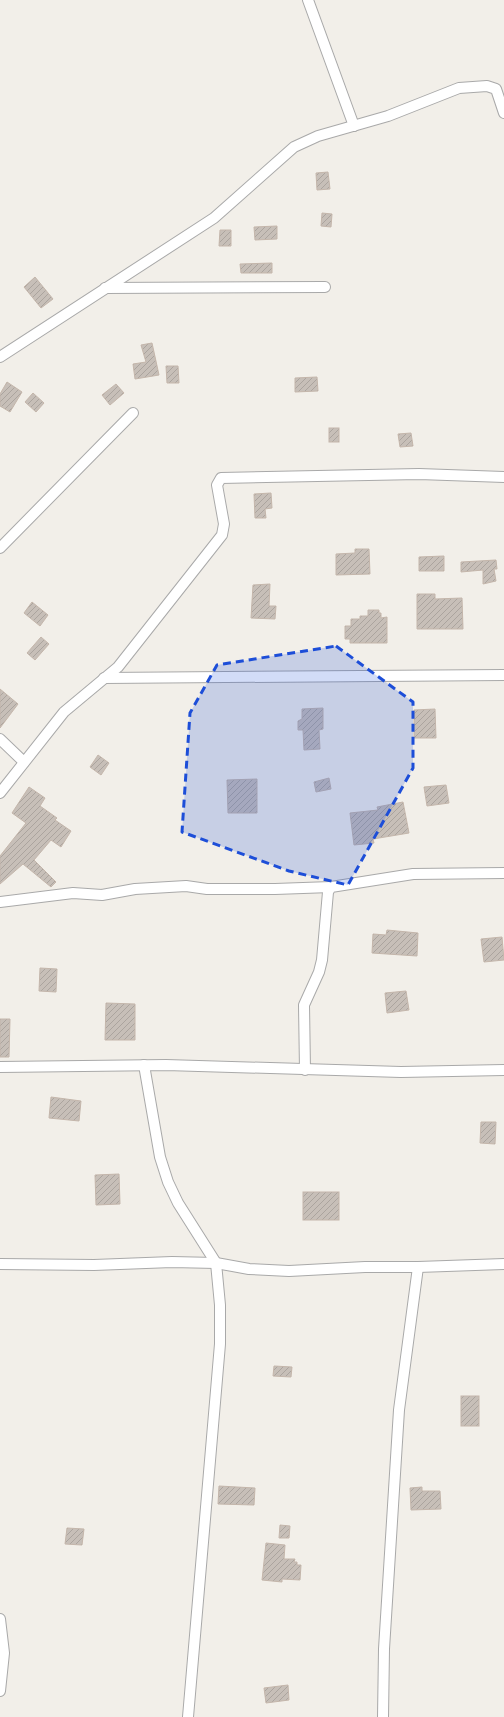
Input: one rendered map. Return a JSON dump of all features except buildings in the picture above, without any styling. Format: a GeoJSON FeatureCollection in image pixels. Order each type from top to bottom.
{"type":"FeatureCollection","features":[{"type":"Feature","properties":{"kind":"street"},"geometry":{"type":"LineString","coordinates":[[309,0],[354,126]]}},
{"type":"Feature","properties":{"kind":"street"},"geometry":{"type":"LineString","coordinates":[[0,357],[214,218],[294,147],[318,136],[388,116],[459,88],[487,86],[496,89],[504,113]]}},
{"type":"Feature","properties":{"kind":"street"},"geometry":{"type":"LineString","coordinates":[[105,288],[325,288]]}},
{"type":"Feature","properties":{"kind":"street"},"geometry":{"type":"LineString","coordinates":[[0,548],[133,413]]}},
{"type":"Feature","properties":{"kind":"street"},"geometry":{"type":"LineString","coordinates":[[0,793],[64,712],[118,667],[222,535],[224,524],[217,484],[221,478],[419,474],[504,477]]}},
{"type":"Feature","properties":{"kind":"street"},"geometry":{"type":"LineString","coordinates":[[104,678],[504,675]]}},
{"type":"Feature","properties":{"kind":"street"},"geometry":{"type":"LineString","coordinates":[[0,739],[24,762]]}},
{"type":"Feature","properties":{"kind":"street"},"geometry":{"type":"LineString","coordinates":[[0,902],[73,893],[102,894],[135,889],[186,886],[207,889],[275,889],[331,886],[413,874],[504,873]]}},
{"type":"Feature","properties":{"kind":"street"},"geometry":{"type":"LineString","coordinates":[[305,1070],[304,1005],[319,972],[322,960],[328,892],[331,886]]}},
{"type":"Feature","properties":{"kind":"street"},"geometry":{"type":"LineString","coordinates":[[144,1065],[160,1157],[168,1182],[178,1203],[216,1263],[220,1305],[220,1344],[188,1717]]}},
{"type":"Feature","properties":{"kind":"street"},"geometry":{"type":"LineString","coordinates":[[0,1067],[144,1065],[400,1072],[504,1070]]}},
{"type":"Feature","properties":{"kind":"street"},"geometry":{"type":"LineString","coordinates":[[0,1264],[107,1265],[172,1262],[216,1263],[249,1269],[288,1271],[365,1267],[418,1268],[504,1264]]}},
{"type":"Feature","properties":{"kind":"street"},"geometry":{"type":"LineString","coordinates":[[383,1717],[384,1649],[399,1410],[418,1268]]}},
{"type":"Feature","properties":{"kind":"street"},"geometry":{"type":"LineString","coordinates":[[0,1619],[4,1652],[0,1691]]}},
{"type":"Feature","properties":{"kind":"highlighted area"},"geometry":{"type":"Polygon","coordinates":[[[336,646],[413,702],[413,768],[348,885],[289,871],[182,832],[190,713],[217,665],[336,646]]]}}]}
